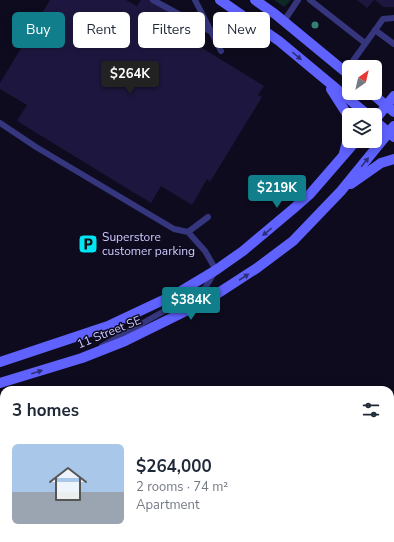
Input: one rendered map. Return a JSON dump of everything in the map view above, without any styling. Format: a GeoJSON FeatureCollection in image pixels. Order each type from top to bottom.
{"type":"FeatureCollection","features":[{"type":"Feature","properties":{"kind":"street"},"geometry":{"type":"LineString","coordinates":[[220,0],[279,41],[359,108]]}},
{"type":"Feature","properties":{"kind":"street"},"geometry":{"type":"LineString","coordinates":[[255,0],[284,21],[342,69]]}},
{"type":"Feature","properties":{"kind":"street"},"geometry":{"type":"LineString","coordinates":[[324,79],[344,108]]}},
{"type":"Feature","properties":{"kind":"street"},"geometry":{"type":"LineString","coordinates":[[382,115],[390,109],[394,96]]}},
{"type":"Feature","properties":{"kind":"street"},"geometry":{"type":"LineString","coordinates":[[379,100],[390,109]]}},
{"type":"Feature","properties":{"kind":"street"},"geometry":{"type":"LineString","coordinates":[[382,126],[392,132]]}},
{"type":"Feature","properties":{"kind":"street","name":"11 Street SE"},"geometry":{"type":"LineString","coordinates":[[0,383],[82,358],[124,342],[206,301],[257,268],[292,241],[341,191],[392,132]]}},
{"type":"Feature","properties":{"kind":"street"},"geometry":{"type":"LineString","coordinates":[[344,155],[346,148]]}},
{"type":"Feature","properties":{"kind":"street","name":"11 Street SE"},"geometry":{"type":"LineString","coordinates":[[0,362],[108,326],[176,294],[216,270],[243,251],[293,210],[310,194],[350,148]]}},
{"type":"Feature","properties":{"kind":"street"},"geometry":{"type":"LineString","coordinates":[[341,191],[382,163],[394,159]]}},
{"type":"Feature","properties":{"kind":"lane"},"geometry":{"type":"LineString","coordinates":[[153,0],[210,31]]}},
{"type":"Feature","properties":{"kind":"lane"},"geometry":{"type":"LineString","coordinates":[[196,0],[221,51]]}},
{"type":"Feature","properties":{"kind":"lane"},"geometry":{"type":"LineString","coordinates":[[284,21],[298,0]]}},
{"type":"Feature","properties":{"kind":"lane"},"geometry":{"type":"LineString","coordinates":[[310,0],[365,43]]}},
{"type":"Feature","properties":{"kind":"lane"},"geometry":{"type":"LineString","coordinates":[[355,60],[365,43],[383,19],[394,18]]}},
{"type":"Feature","properties":{"kind":"lane"},"geometry":{"type":"LineString","coordinates":[[375,30],[394,44]]}},
{"type":"Feature","properties":{"kind":"lane"},"geometry":{"type":"LineString","coordinates":[[0,123],[31,144],[174,229],[188,232],[205,251],[216,270],[205,288],[82,358]]}},
{"type":"Feature","properties":{"kind":"lane"},"geometry":{"type":"LineString","coordinates":[[188,232],[208,218]]}},
{"type":"Feature","properties":{"kind":"green space"},"geometry":{"type":"Polygon","coordinates":[[[274,0],[291,0],[284,7],[274,0]]]}},
{"type":"Feature","properties":{"kind":"building"},"geometry":{"type":"Polygon","coordinates":[[[50,0],[126,0],[137,6],[141,0],[151,0],[171,12],[138,12],[138,48],[202,48],[264,86],[258,95],[262,97],[210,182],[207,179],[192,205],[161,186],[151,203],[17,121],[27,105],[0,89],[0,83],[21,48],[65,48],[65,12],[43,12],[50,0]]]}},
{"type":"Feature","properties":{"kind":"building"},"geometry":{"type":"Polygon","coordinates":[[[357,0],[374,0],[367,8],[357,0]]]}},
{"type":"Feature","properties":{"kind":"building"},"geometry":{"type":"Polygon","coordinates":[[[375,0],[394,0],[394,7],[383,7],[375,0]]]}},
{"type":"Feature","properties":{"kind":"place","name":"Superstore customer parking"},"geometry":{"type":"Point","coordinates":[88,244]}}]}
